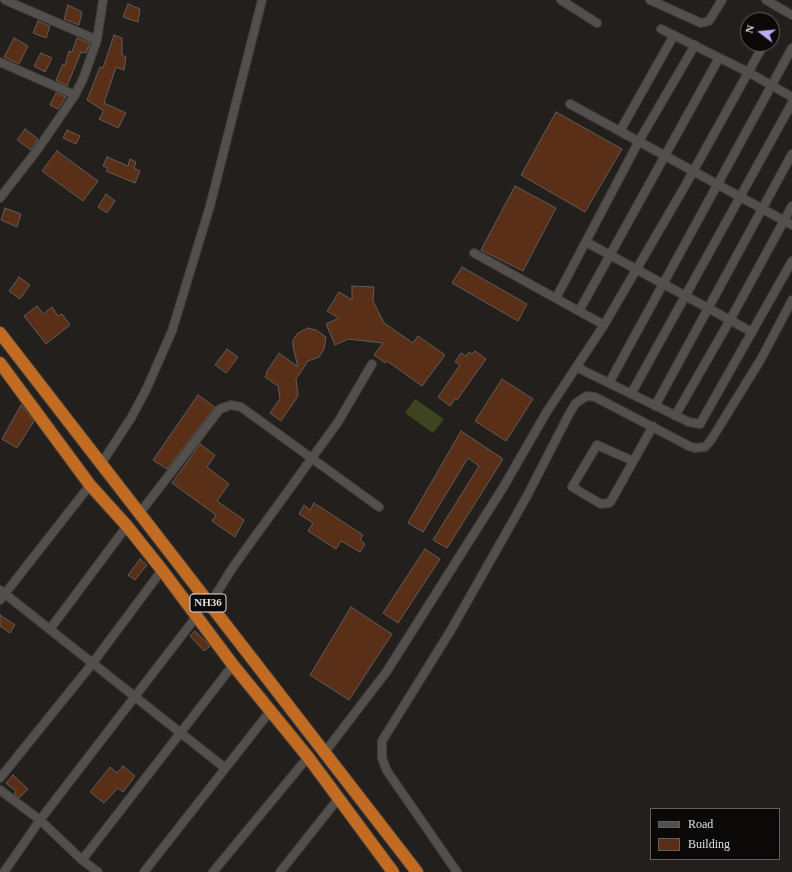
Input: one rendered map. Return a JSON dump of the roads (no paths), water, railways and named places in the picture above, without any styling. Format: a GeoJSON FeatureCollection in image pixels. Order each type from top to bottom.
{"type":"FeatureCollection","features":[{"type":"Feature","properties":{"kind":"highway","name":"NH36"},"geometry":{"type":"LineString","coordinates":[[0,333],[417,872]]}},
{"type":"Feature","properties":{"kind":"highway","name":"NH36"},"geometry":{"type":"LineString","coordinates":[[0,363],[90,485],[127,526],[162,570],[232,665],[271,710],[308,757],[393,872]]}},
{"type":"Feature","properties":{"kind":"street"},"geometry":{"type":"LineString","coordinates":[[5,0],[96,40]]}},
{"type":"Feature","properties":{"kind":"street"},"geometry":{"type":"LineString","coordinates":[[0,198],[38,149],[75,95],[84,79],[96,40],[103,0]]}},
{"type":"Feature","properties":{"kind":"street"},"geometry":{"type":"LineString","coordinates":[[101,464],[131,418],[146,390],[172,331],[210,206],[262,0]]}},
{"type":"Feature","properties":{"kind":"street"},"geometry":{"type":"LineString","coordinates":[[561,0],[597,23]]}},
{"type":"Feature","properties":{"kind":"street"},"geometry":{"type":"LineString","coordinates":[[650,0],[701,23],[709,21],[722,0]]}},
{"type":"Feature","properties":{"kind":"street"},"geometry":{"type":"LineString","coordinates":[[766,0],[792,14]]}},
{"type":"Feature","properties":{"kind":"street"},"geometry":{"type":"LineString","coordinates":[[661,29],[748,72],[792,97]]}},
{"type":"Feature","properties":{"kind":"street"},"geometry":{"type":"LineString","coordinates":[[620,131],[674,35]]}},
{"type":"Feature","properties":{"kind":"street"},"geometry":{"type":"LineString","coordinates":[[556,298],[639,141],[695,45]]}},
{"type":"Feature","properties":{"kind":"street"},"geometry":{"type":"LineString","coordinates":[[609,383],[792,48]]}},
{"type":"Feature","properties":{"kind":"street"},"geometry":{"type":"LineString","coordinates":[[325,752],[387,671],[504,486],[546,413],[604,325],[759,52]]}},
{"type":"Feature","properties":{"kind":"street"},"geometry":{"type":"LineString","coordinates":[[579,311],[608,256],[720,58]]}},
{"type":"Feature","properties":{"kind":"street"},"geometry":{"type":"LineString","coordinates":[[0,62],[75,95]]}},
{"type":"Feature","properties":{"kind":"street"},"geometry":{"type":"LineString","coordinates":[[631,394],[741,198],[792,103]]}},
{"type":"Feature","properties":{"kind":"street"},"geometry":{"type":"LineString","coordinates":[[570,104],[639,141],[692,172],[792,225]]}},
{"type":"Feature","properties":{"kind":"street"},"geometry":{"type":"LineString","coordinates":[[654,406],[792,154]]}},
{"type":"Feature","properties":{"kind":"street"},"geometry":{"type":"LineString","coordinates":[[675,416],[730,320],[792,206]]}},
{"type":"Feature","properties":{"kind":"street"},"geometry":{"type":"LineString","coordinates":[[586,242],[608,256],[752,332]]}},
{"type":"Feature","properties":{"kind":"street"},"geometry":{"type":"LineString","coordinates":[[474,253],[604,325]]}},
{"type":"Feature","properties":{"kind":"street"},"geometry":{"type":"LineString","coordinates":[[576,367],[675,416],[694,424],[700,424],[792,261]]}},
{"type":"Feature","properties":{"kind":"street"},"geometry":{"type":"LineString","coordinates":[[457,872],[387,771],[382,758],[382,741],[451,630],[527,496],[575,404],[587,396],[595,397],[689,446],[700,448],[705,446],[711,440],[761,359],[792,300]]}},
{"type":"Feature","properties":{"kind":"street"},"geometry":{"type":"LineString","coordinates":[[210,604],[233,567],[338,422],[372,364]]}},
{"type":"Feature","properties":{"kind":"street"},"geometry":{"type":"LineString","coordinates":[[139,514],[220,409],[231,405],[241,407],[379,507]]}},
{"type":"Feature","properties":{"kind":"street"},"geometry":{"type":"LineString","coordinates":[[633,461],[597,445],[572,487],[601,504],[607,505],[611,501],[653,426]]}},
{"type":"Feature","properties":{"kind":"street"},"geometry":{"type":"LineString","coordinates":[[0,600],[2,591],[90,485]]}},
{"type":"Feature","properties":{"kind":"street"},"geometry":{"type":"LineString","coordinates":[[50,628],[127,526]]}},
{"type":"Feature","properties":{"kind":"street"},"geometry":{"type":"LineString","coordinates":[[0,778],[92,664],[162,570]]}},
{"type":"Feature","properties":{"kind":"street"},"geometry":{"type":"LineString","coordinates":[[2,591],[50,628],[92,664],[136,696],[225,768]]}},
{"type":"Feature","properties":{"kind":"street"},"geometry":{"type":"LineString","coordinates":[[4,872],[40,820],[196,617]]}},
{"type":"Feature","properties":{"kind":"street"},"geometry":{"type":"LineString","coordinates":[[82,860],[232,665]]}},
{"type":"Feature","properties":{"kind":"street"},"geometry":{"type":"LineString","coordinates":[[144,872],[271,710]]}},
{"type":"Feature","properties":{"kind":"street"},"geometry":{"type":"LineString","coordinates":[[213,872],[308,757]]}},
{"type":"Feature","properties":{"kind":"street"},"geometry":{"type":"LineString","coordinates":[[0,790],[40,820],[82,860],[98,872]]}},
{"type":"Feature","properties":{"kind":"street"},"geometry":{"type":"LineString","coordinates":[[280,872],[338,799]]}}]}
